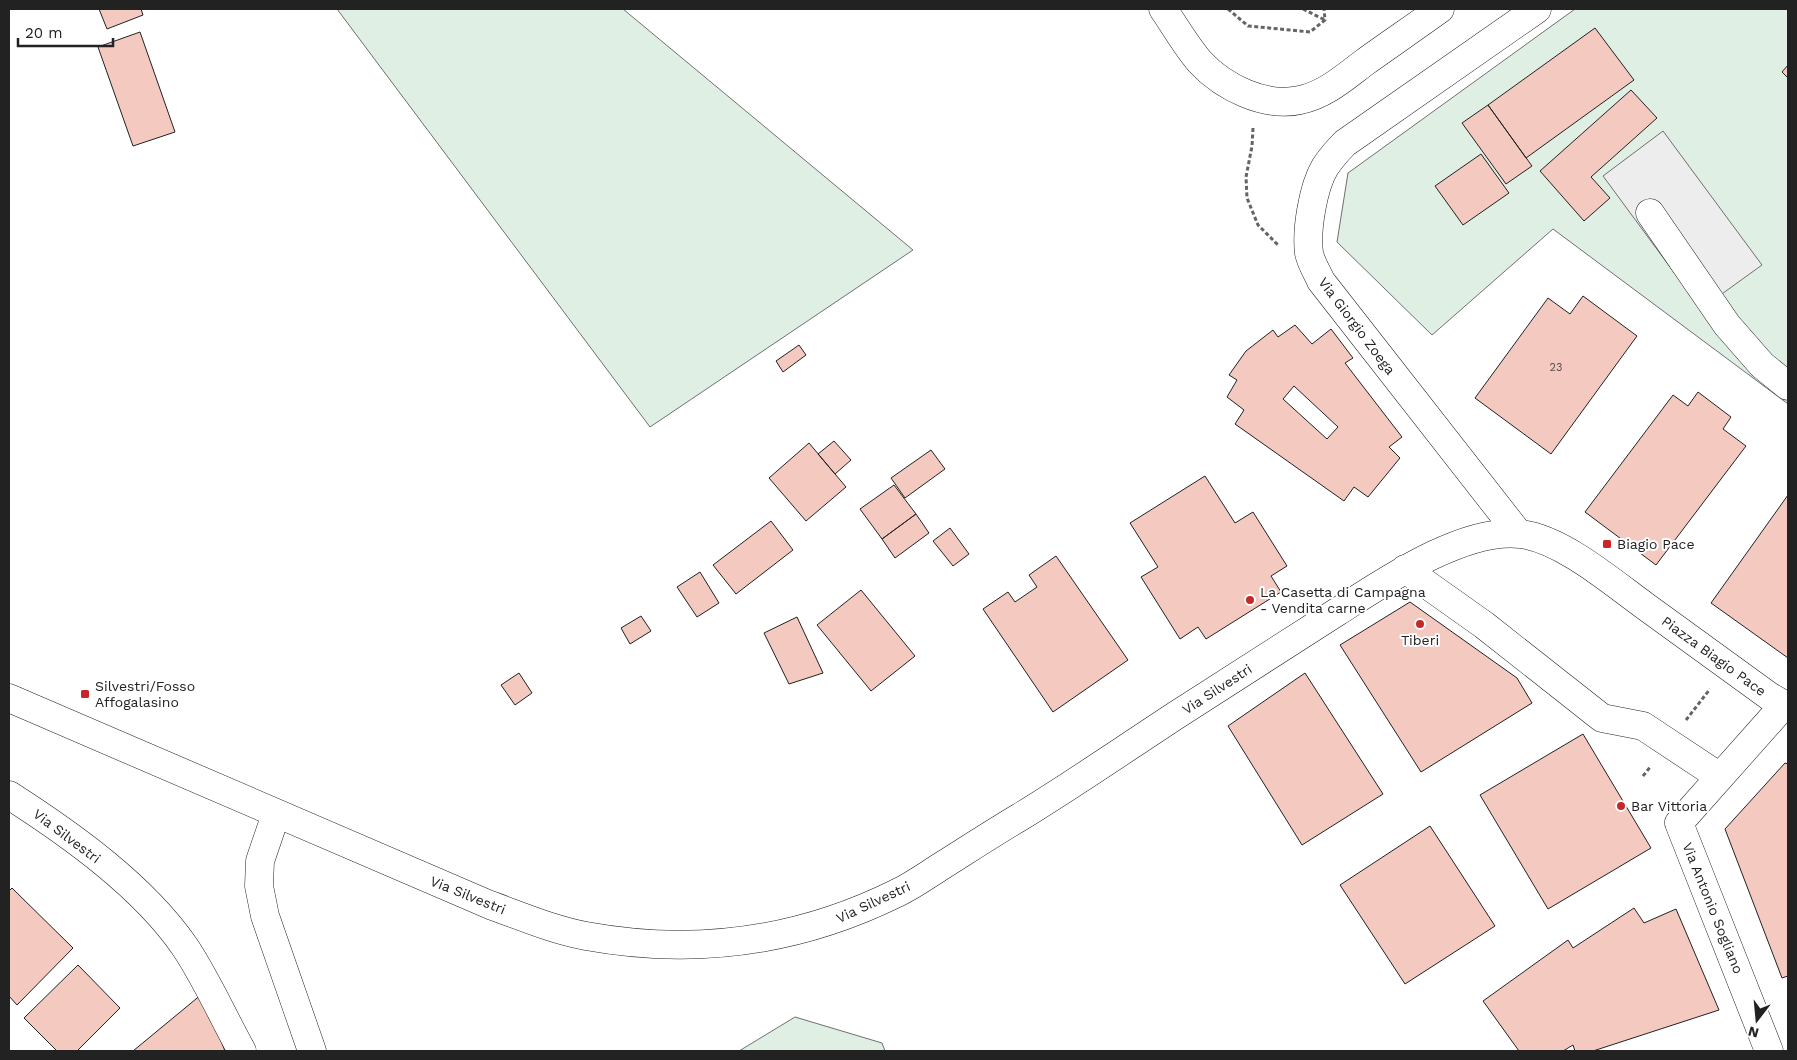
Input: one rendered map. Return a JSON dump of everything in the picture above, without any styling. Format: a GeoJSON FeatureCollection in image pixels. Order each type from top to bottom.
{"type":"FeatureCollection","features":[{"type":"Feature","properties":{"kind":"street"},"geometry":{"type":"LineString","coordinates":[[1163,9],[1200,62],[1213,74],[1239,89],[1265,100],[1278,102],[1300,100],[1324,91],[1440,9]]}},
{"type":"Feature","properties":{"kind":"street","name":"Via Giorgio Zoega"},"geometry":{"type":"LineString","coordinates":[[1518,533],[1322,282],[1312,264],[1308,241],[1317,187],[1325,168],[1345,143],[1537,9]]}},
{"type":"Feature","properties":{"kind":"street"},"geometry":{"type":"LineString","coordinates":[[1650,213],[1728,325],[1762,365],[1788,386]]}},
{"type":"Feature","properties":{"kind":"street","name":"Piazza Biagio Pace"},"geometry":{"type":"LineString","coordinates":[[1405,569],[1436,554],[1474,540],[1518,533],[1543,540],[1580,559],[1786,706],[1720,777]]}},
{"type":"Feature","properties":{"kind":"street"},"geometry":{"type":"LineString","coordinates":[[1405,569],[1484,625],[1602,718],[1643,726],[1720,777]]}},
{"type":"Feature","properties":{"kind":"street","name":"Via Silvestri"},"geometry":{"type":"LineString","coordinates":[[9,698],[490,905],[543,924],[585,936],[667,945],[744,941],[785,934],[825,924],[901,891],[1062,792],[1177,715],[1405,569]]}},
{"type":"Feature","properties":{"kind":"street","name":"Via Antonio Sogliano"},"geometry":{"type":"LineString","coordinates":[[1720,777],[1679,823],[1770,1051]]}},
{"type":"Feature","properties":{"kind":"street","name":"Via Silvestri"},"geometry":{"type":"LineString","coordinates":[[9,795],[50,821],[77,842],[136,892],[159,916],[175,934],[193,960],[242,1051]]}},
{"type":"Feature","properties":{"kind":"street"},"geometry":{"type":"LineString","coordinates":[[276,814],[260,861],[258,872],[260,892],[265,916],[312,1051]]}},
{"type":"Feature","properties":{"kind":"path"},"geometry":{"type":"LineString","coordinates":[[1228,9],[1248,26],[1310,32],[1325,20]]}},
{"type":"Feature","properties":{"kind":"path"},"geometry":{"type":"LineString","coordinates":[[1303,9],[1325,20]]}},
{"type":"Feature","properties":{"kind":"path"},"geometry":{"type":"LineString","coordinates":[[1324,9],[1325,20]]}},
{"type":"Feature","properties":{"kind":"path"},"geometry":{"type":"LineString","coordinates":[[1253,127],[1252,146],[1246,177],[1246,191],[1250,209],[1264,233]]}},
{"type":"Feature","properties":{"kind":"green space"},"geometry":{"type":"Polygon","coordinates":[[[337,9],[623,9],[913,250],[650,427],[337,9]]]}},
{"type":"Feature","properties":{"kind":"green space"},"geometry":{"type":"Polygon","coordinates":[[[1575,9],[1788,9],[1788,404],[1553,229],[1432,335],[1337,242],[1348,173],[1575,9]]]}},
{"type":"Feature","properties":{"kind":"green space"},"geometry":{"type":"Polygon","coordinates":[[[795,1017],[882,1043],[885,1051],[739,1051],[795,1017]]]}},
{"type":"Feature","properties":{"kind":"shaded area"},"geometry":{"type":"Polygon","coordinates":[[[1663,131],[1762,265],[1701,309],[1603,176],[1663,131]]]}},
{"type":"Feature","properties":{"kind":"building"},"geometry":{"type":"Polygon","coordinates":[[[99,9],[141,9],[143,15],[107,29],[99,9]]]}},
{"type":"Feature","properties":{"kind":"building"},"geometry":{"type":"Polygon","coordinates":[[[1595,28],[1634,80],[1526,158],[1488,105],[1595,28]]]}},
{"type":"Feature","properties":{"kind":"building"},"geometry":{"type":"Polygon","coordinates":[[[140,32],[175,132],[133,146],[98,47],[140,32]]]}},
{"type":"Feature","properties":{"kind":"building"},"geometry":{"type":"Polygon","coordinates":[[[1788,65],[1788,78],[1782,72],[1788,65]]]}},
{"type":"Feature","properties":{"kind":"building"},"geometry":{"type":"Polygon","coordinates":[[[1631,90],[1657,118],[1591,177],[1610,198],[1584,221],[1540,171],[1631,90]]]}},
{"type":"Feature","properties":{"kind":"building"},"geometry":{"type":"Polygon","coordinates":[[[1488,105],[1532,166],[1506,184],[1462,123],[1488,105]]]}},
{"type":"Feature","properties":{"kind":"building"},"geometry":{"type":"Polygon","coordinates":[[[1481,154],[1509,193],[1463,225],[1435,186],[1481,154]]]}},
{"type":"Feature","properties":{"kind":"building"},"geometry":{"type":"Polygon","coordinates":[[[1583,296],[1637,336],[1551,454],[1475,398],[1548,298],[1570,314],[1583,296]]]}},
{"type":"Feature","properties":{"kind":"building"},"geometry":{"type":"Polygon","coordinates":[[[1295,325],[1312,344],[1331,329],[1353,358],[1345,363],[1402,437],[1389,447],[1400,458],[1368,497],[1354,487],[1344,501],[1235,424],[1244,410],[1227,397],[1237,380],[1229,375],[1246,351],[1273,330],[1278,337],[1295,325]],[[1294,386],[1283,399],[1327,439],[1338,427],[1294,386]]]}},
{"type":"Feature","properties":{"kind":"building"},"geometry":{"type":"Polygon","coordinates":[[[799,345],[806,355],[783,372],[776,361],[799,345]]]}},
{"type":"Feature","properties":{"kind":"building"},"geometry":{"type":"Polygon","coordinates":[[[1698,392],[1731,417],[1723,429],[1746,446],[1656,565],[1585,512],[1673,395],[1688,406],[1698,392]]]}},
{"type":"Feature","properties":{"kind":"building"},"geometry":{"type":"Polygon","coordinates":[[[834,441],[851,460],[835,474],[818,454],[834,441]]]}},
{"type":"Feature","properties":{"kind":"building"},"geometry":{"type":"Polygon","coordinates":[[[809,443],[846,487],[806,521],[769,478],[809,443]]]}},
{"type":"Feature","properties":{"kind":"building"},"geometry":{"type":"Polygon","coordinates":[[[931,450],[945,469],[905,498],[891,478],[931,450]]]}},
{"type":"Feature","properties":{"kind":"building"},"geometry":{"type":"Polygon","coordinates":[[[1205,476],[1235,523],[1253,512],[1287,566],[1271,576],[1281,592],[1206,639],[1198,627],[1180,639],[1141,577],[1158,567],[1130,523],[1205,476]]]}},
{"type":"Feature","properties":{"kind":"building"},"geometry":{"type":"Polygon","coordinates":[[[894,485],[916,514],[882,539],[860,509],[894,485]]]}},
{"type":"Feature","properties":{"kind":"building"},"geometry":{"type":"Polygon","coordinates":[[[1788,495],[1788,658],[1711,603],[1788,495]]]}},
{"type":"Feature","properties":{"kind":"building"},"geometry":{"type":"Polygon","coordinates":[[[916,514],[929,533],[895,558],[882,539],[916,514]]]}},
{"type":"Feature","properties":{"kind":"building"},"geometry":{"type":"Polygon","coordinates":[[[771,521],[793,550],[736,594],[713,565],[771,521]]]}},
{"type":"Feature","properties":{"kind":"building"},"geometry":{"type":"Polygon","coordinates":[[[950,528],[969,554],[953,566],[933,541],[950,528]]]}},
{"type":"Feature","properties":{"kind":"building"},"geometry":{"type":"Polygon","coordinates":[[[1056,556],[1128,660],[1053,712],[983,609],[1008,592],[1015,602],[1037,587],[1029,575],[1056,556]]]}},
{"type":"Feature","properties":{"kind":"building"},"geometry":{"type":"Polygon","coordinates":[[[700,572],[719,603],[697,617],[677,587],[700,572]]]}},
{"type":"Feature","properties":{"kind":"building"},"geometry":{"type":"Polygon","coordinates":[[[861,590],[915,656],[871,691],[817,625],[861,590]]]}},
{"type":"Feature","properties":{"kind":"building"},"geometry":{"type":"Polygon","coordinates":[[[1410,602],[1517,678],[1532,703],[1421,772],[1340,645],[1410,602]]]}},
{"type":"Feature","properties":{"kind":"building"},"geometry":{"type":"Polygon","coordinates":[[[641,616],[651,631],[630,644],[621,628],[641,616]]]}},
{"type":"Feature","properties":{"kind":"building"},"geometry":{"type":"Polygon","coordinates":[[[797,617],[823,673],[789,684],[764,633],[797,617]]]}},
{"type":"Feature","properties":{"kind":"building"},"geometry":{"type":"Polygon","coordinates":[[[519,673],[532,693],[515,705],[501,685],[519,673]]]}},
{"type":"Feature","properties":{"kind":"building"},"geometry":{"type":"Polygon","coordinates":[[[1305,673],[1383,794],[1302,845],[1228,726],[1305,673]]]}},
{"type":"Feature","properties":{"kind":"building"},"geometry":{"type":"Polygon","coordinates":[[[1583,734],[1651,848],[1548,909],[1480,795],[1583,734]]]}},
{"type":"Feature","properties":{"kind":"building"},"geometry":{"type":"Polygon","coordinates":[[[1785,763],[1788,764],[1788,976],[1782,978],[1725,829],[1785,763]]]}},
{"type":"Feature","properties":{"kind":"building"},"geometry":{"type":"Polygon","coordinates":[[[1430,826],[1495,926],[1405,984],[1340,885],[1430,826]]]}},
{"type":"Feature","properties":{"kind":"building"},"geometry":{"type":"Polygon","coordinates":[[[12,888],[73,948],[17,1005],[9,996],[9,891],[12,888]]]}},
{"type":"Feature","properties":{"kind":"building"},"geometry":{"type":"Polygon","coordinates":[[[1634,908],[1644,923],[1676,909],[1719,1010],[1593,1051],[1575,1051],[1573,1045],[1563,1051],[1519,1051],[1483,1001],[1568,940],[1573,948],[1634,908]]]}},
{"type":"Feature","properties":{"kind":"building"},"geometry":{"type":"Polygon","coordinates":[[[78,965],[120,1008],[77,1051],[57,1051],[24,1018],[78,965]]]}},
{"type":"Feature","properties":{"kind":"building"},"geometry":{"type":"Polygon","coordinates":[[[202,994],[225,1051],[133,1051],[202,994]]]}},
{"type":"Feature","properties":{"kind":"place","name":"Biagio Pace"},"geometry":{"type":"Point","coordinates":[1607,544]}},
{"type":"Feature","properties":{"kind":"place","name":"La Casetta di Campagna - Vendita carne"},"geometry":{"type":"Point","coordinates":[1250,600]}},
{"type":"Feature","properties":{"kind":"place","name":"Tiberi"},"geometry":{"type":"Point","coordinates":[1420,624]}},
{"type":"Feature","properties":{"kind":"place","name":"Silvestri/Fosso Affogalasino"},"geometry":{"type":"Point","coordinates":[85,694]}},
{"type":"Feature","properties":{"kind":"place","name":"Bar Vittoria"},"geometry":{"type":"Point","coordinates":[1621,806]}}]}
